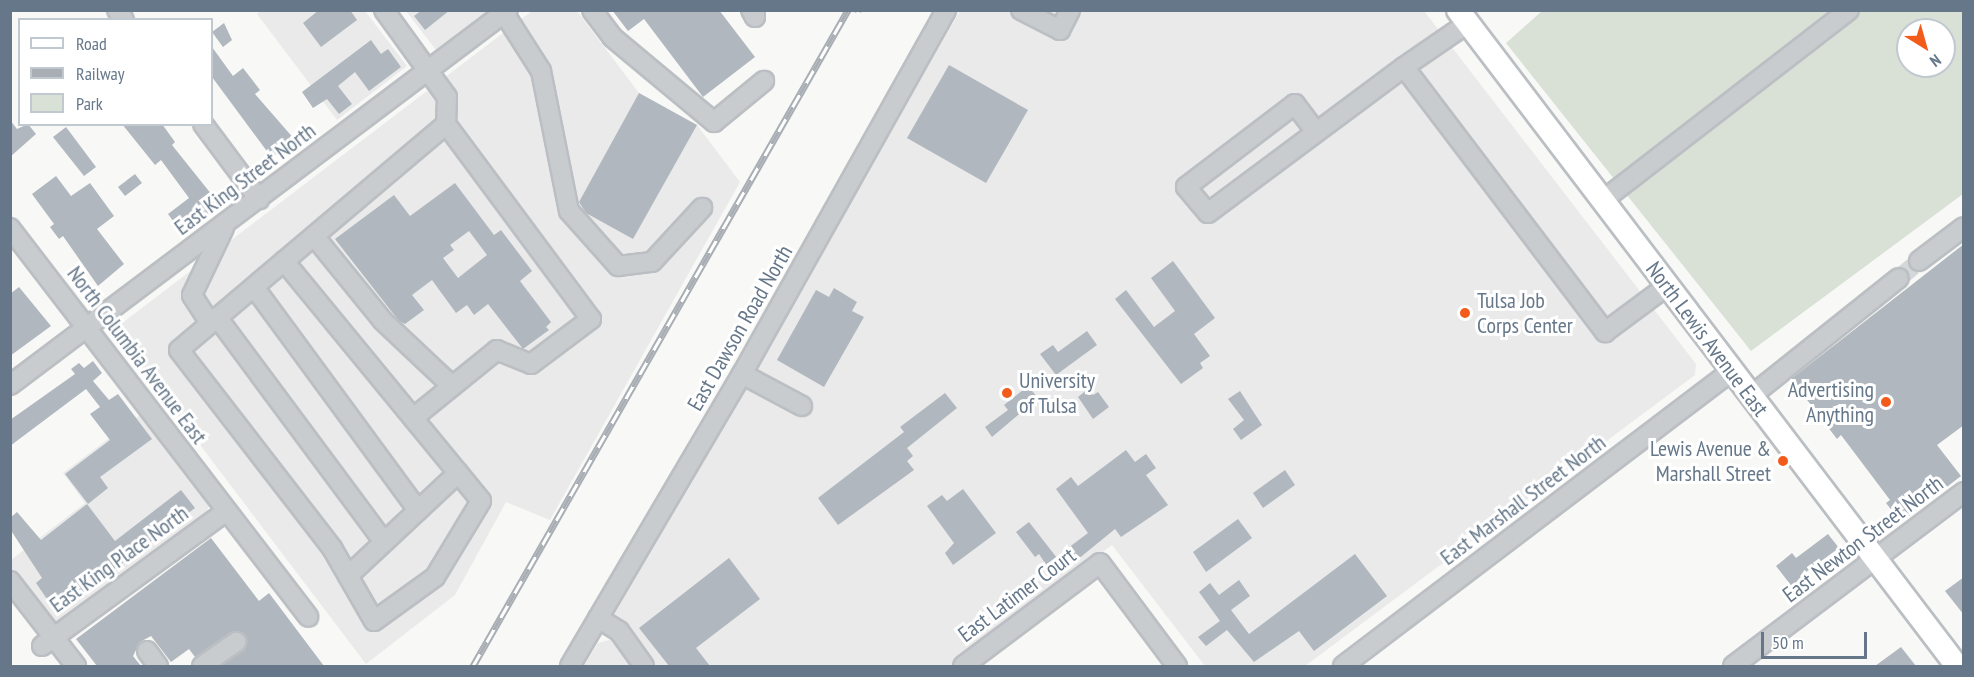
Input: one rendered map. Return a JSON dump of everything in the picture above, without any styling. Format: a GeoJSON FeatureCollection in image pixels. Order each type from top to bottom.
{"type":"FeatureCollection","features":[{"type":"Feature","properties":{"kind":"main road","name":"North Lewis Avenue East"},"geometry":{"type":"LineString","coordinates":[[1466,16],[1602,201],[1957,666]]}},
{"type":"Feature","properties":{"kind":"street"},"geometry":{"type":"LineString","coordinates":[[384,10],[447,97],[446,124],[591,319],[531,364],[497,350],[413,418]]}},
{"type":"Feature","properties":{"kind":"street"},"geometry":{"type":"LineString","coordinates":[[592,10],[612,37],[714,122],[764,81]]}},
{"type":"Feature","properties":{"kind":"street","name":"East Dawson Road North"},"geometry":{"type":"LineString","coordinates":[[570,666],[742,374],[946,10]]}},
{"type":"Feature","properties":{"kind":"street"},"geometry":{"type":"LineString","coordinates":[[1021,10],[1060,30],[1070,10]]}},
{"type":"Feature","properties":{"kind":"street"},"geometry":{"type":"LineString","coordinates":[[1602,201],[1849,10]]}},
{"type":"Feature","properties":{"kind":"street"},"geometry":{"type":"LineString","coordinates":[[506,12],[541,71],[569,211],[618,266],[652,262],[702,208]]}},
{"type":"Feature","properties":{"kind":"street","name":"East King Street North"},"geometry":{"type":"LineString","coordinates":[[10,385],[506,12]]}},
{"type":"Feature","properties":{"kind":"street"},"geometry":{"type":"LineString","coordinates":[[1316,132],[1294,104],[1186,187],[1208,213],[1404,67],[1466,16]]}},
{"type":"Feature","properties":{"kind":"street"},"geometry":{"type":"LineString","coordinates":[[1404,67],[1605,332],[1667,286]]}},
{"type":"Feature","properties":{"kind":"street"},"geometry":{"type":"LineString","coordinates":[[284,261],[481,501],[435,577],[374,621],[332,548],[178,350],[446,124]]}},
{"type":"Feature","properties":{"kind":"street"},"geometry":{"type":"LineString","coordinates":[[204,126],[259,199]]}},
{"type":"Feature","properties":{"kind":"street"},"geometry":{"type":"LineString","coordinates":[[226,224],[192,295],[214,320],[384,542]]}},
{"type":"Feature","properties":{"kind":"street"},"geometry":{"type":"LineString","coordinates":[[1919,261],[1964,227]]}},
{"type":"Feature","properties":{"kind":"street","name":"North Columbia Avenue East"},"geometry":{"type":"LineString","coordinates":[[10,228],[225,512],[308,617]]}},
{"type":"Feature","properties":{"kind":"street"},"geometry":{"type":"LineString","coordinates":[[314,236],[383,321],[452,386]]}},
{"type":"Feature","properties":{"kind":"street"},"geometry":{"type":"LineString","coordinates":[[1751,396],[1899,278]]}},
{"type":"Feature","properties":{"kind":"street"},"geometry":{"type":"LineString","coordinates":[[254,287],[418,510]]}},
{"type":"Feature","properties":{"kind":"street","name":"East Marshall Street North"},"geometry":{"type":"LineString","coordinates":[[1343,666],[1732,371]]}},
{"type":"Feature","properties":{"kind":"street"},"geometry":{"type":"LineString","coordinates":[[742,374],[802,406]]}},
{"type":"Feature","properties":{"kind":"street"},"geometry":{"type":"LineString","coordinates":[[348,576],[458,473]]}},
{"type":"Feature","properties":{"kind":"street","name":"East Newton Street North"},"geometry":{"type":"LineString","coordinates":[[1733,666],[1964,492]]}},
{"type":"Feature","properties":{"kind":"street","name":"East King Place North"},"geometry":{"type":"LineString","coordinates":[[48,642],[225,512]]}},
{"type":"Feature","properties":{"kind":"street","name":"East Latimer Court"},"geometry":{"type":"LineString","coordinates":[[963,666],[1100,562],[1177,666]]}},
{"type":"Feature","properties":{"kind":"street"},"geometry":{"type":"LineString","coordinates":[[10,580],[48,642],[76,666]]}},
{"type":"Feature","properties":{"kind":"street"},"geometry":{"type":"LineString","coordinates":[[598,618],[619,631],[644,666]]}},
{"type":"Feature","properties":{"kind":"street"},"geometry":{"type":"LineString","coordinates":[[202,666],[236,642]]}},
{"type":"Feature","properties":{"kind":"street"},"geometry":{"type":"LineString","coordinates":[[147,651],[158,666]]}},
{"type":"Feature","properties":{"kind":"shaded area"},"geometry":{"type":"Polygon","coordinates":[[[262,10],[365,11],[407,66],[337,120],[257,14],[262,10]]]}},
{"type":"Feature","properties":{"kind":"shaded area"},"geometry":{"type":"Polygon","coordinates":[[[406,11],[491,11],[436,50],[406,11]]]}},
{"type":"Feature","properties":{"kind":"shaded area"},"geometry":{"type":"Polygon","coordinates":[[[532,11],[577,11],[639,93],[697,125],[740,182],[550,520],[506,502],[455,595],[366,664],[113,330],[532,11]]]}},
{"type":"Feature","properties":{"kind":"shaded area"},"geometry":{"type":"Polygon","coordinates":[[[960,11],[1424,11],[1696,364],[1695,375],[1305,666],[1205,666],[1112,545],[952,666],[584,666],[598,643],[613,639],[625,622],[614,614],[960,11]]]}},
{"type":"Feature","properties":{"kind":"shaded area"},"geometry":{"type":"Polygon","coordinates":[[[144,412],[210,504],[201,523],[55,625],[11,569],[11,560],[85,503],[63,473],[144,412]]]}},
{"type":"Feature","properties":{"kind":"green space"},"geometry":{"type":"Polygon","coordinates":[[[1542,11],[1963,11],[1963,194],[1751,351],[1506,43],[1542,11]]]}},
{"type":"Feature","properties":{"kind":"building"},"geometry":{"type":"Polygon","coordinates":[[[319,10],[350,10],[357,20],[321,47],[303,23],[319,10]]]}},
{"type":"Feature","properties":{"kind":"building"},"geometry":{"type":"Polygon","coordinates":[[[422,10],[450,10],[425,30],[414,16],[422,10]]]}},
{"type":"Feature","properties":{"kind":"building"},"geometry":{"type":"Polygon","coordinates":[[[612,10],[719,10],[755,57],[703,97],[644,19],[628,31],[612,10]]]}},
{"type":"Feature","properties":{"kind":"building"},"geometry":{"type":"Polygon","coordinates":[[[224,23],[232,40],[223,47],[213,31],[224,23]]]}},
{"type":"Feature","properties":{"kind":"building"},"geometry":{"type":"Polygon","coordinates":[[[371,40],[381,54],[388,49],[401,67],[369,91],[355,72],[338,86],[352,104],[339,114],[327,99],[313,108],[302,92],[371,40]]]}},
{"type":"Feature","properties":{"kind":"building"},"geometry":{"type":"Polygon","coordinates":[[[213,48],[233,76],[243,68],[260,90],[255,94],[295,140],[272,158],[213,78],[213,48]]]}},
{"type":"Feature","properties":{"kind":"building"},"geometry":{"type":"Polygon","coordinates":[[[949,65],[1028,110],[986,183],[907,138],[949,65]]]}},
{"type":"Feature","properties":{"kind":"building"},"geometry":{"type":"Polygon","coordinates":[[[639,93],[697,125],[633,239],[586,213],[579,202],[639,93]]]}},
{"type":"Feature","properties":{"kind":"building"},"geometry":{"type":"Polygon","coordinates":[[[10,120],[17,129],[30,126],[36,134],[10,157],[10,120]]]}},
{"type":"Feature","properties":{"kind":"building"},"geometry":{"type":"Polygon","coordinates":[[[124,126],[163,126],[175,142],[172,145],[220,205],[201,220],[194,211],[176,225],[168,214],[189,198],[161,160],[155,165],[124,126]]]}},
{"type":"Feature","properties":{"kind":"building"},"geometry":{"type":"Polygon","coordinates":[[[66,127],[96,167],[84,176],[53,137],[66,127]]]}},
{"type":"Feature","properties":{"kind":"building"},"geometry":{"type":"Polygon","coordinates":[[[135,174],[142,183],[125,196],[118,187],[135,174]]]}},
{"type":"Feature","properties":{"kind":"building"},"geometry":{"type":"Polygon","coordinates":[[[56,176],[71,196],[90,183],[114,216],[97,229],[124,264],[98,286],[63,236],[59,239],[50,227],[54,224],[32,194],[56,176]]]}},
{"type":"Feature","properties":{"kind":"building"},"geometry":{"type":"Polygon","coordinates":[[[455,183],[494,235],[501,230],[532,271],[520,281],[551,322],[546,327],[549,330],[523,349],[488,304],[474,315],[467,305],[456,313],[432,280],[412,295],[424,310],[405,324],[399,321],[335,239],[394,195],[410,216],[455,183]],[[469,231],[450,245],[454,250],[443,258],[458,278],[487,255],[469,231]]]}},
{"type":"Feature","properties":{"kind":"building","name":"Advertising Anything"},"geometry":{"type":"Polygon","coordinates":[[[1964,244],[1964,425],[1937,445],[1961,476],[1901,522],[1886,503],[1890,500],[1841,435],[1837,439],[1791,379],[1964,244]]]}},
{"type":"Feature","properties":{"kind":"building"},"geometry":{"type":"Polygon","coordinates":[[[1173,261],[1215,318],[1194,334],[1210,356],[1200,363],[1203,368],[1181,384],[1115,299],[1126,290],[1154,327],[1175,311],[1151,278],[1173,261]]]}},
{"type":"Feature","properties":{"kind":"building"},"geometry":{"type":"Polygon","coordinates":[[[19,287],[51,326],[10,356],[10,294],[19,287]]]}},
{"type":"Feature","properties":{"kind":"building"},"geometry":{"type":"Polygon","coordinates":[[[834,288],[857,302],[852,311],[864,317],[824,387],[777,360],[816,290],[829,297],[834,288]]]}},
{"type":"Feature","properties":{"kind":"building"},"geometry":{"type":"Polygon","coordinates":[[[1087,331],[1097,345],[1056,375],[1040,354],[1053,345],[1058,352],[1087,331]]]}},
{"type":"Feature","properties":{"kind":"building"},"geometry":{"type":"Polygon","coordinates":[[[93,361],[102,373],[93,381],[109,400],[118,394],[152,439],[100,477],[108,488],[88,504],[65,474],[110,440],[90,414],[100,407],[86,389],[10,446],[10,420],[75,374],[71,369],[79,363],[84,368],[93,361]]]}},
{"type":"Feature","properties":{"kind":"building"},"geometry":{"type":"Polygon","coordinates":[[[1028,386],[1038,398],[992,437],[985,427],[1008,410],[1004,405],[1028,386]]]}},
{"type":"Feature","properties":{"kind":"building"},"geometry":{"type":"Polygon","coordinates":[[[1088,389],[1093,395],[1098,392],[1109,407],[1093,419],[1078,397],[1088,389]]]}},
{"type":"Feature","properties":{"kind":"building"},"geometry":{"type":"Polygon","coordinates":[[[1240,391],[1262,425],[1241,440],[1233,429],[1244,420],[1228,399],[1240,391]]]}},
{"type":"Feature","properties":{"kind":"building"},"geometry":{"type":"Polygon","coordinates":[[[945,393],[957,408],[907,448],[913,456],[907,461],[914,470],[838,525],[818,498],[904,432],[900,427],[945,393]]]}},
{"type":"Feature","properties":{"kind":"building"},"geometry":{"type":"Polygon","coordinates":[[[1126,450],[1135,462],[1146,454],[1156,468],[1146,475],[1168,505],[1121,537],[1115,529],[1077,560],[1068,548],[1088,533],[1056,489],[1071,477],[1078,486],[1126,450]]]}},
{"type":"Feature","properties":{"kind":"building"},"geometry":{"type":"Polygon","coordinates":[[[1285,470],[1295,485],[1263,508],[1253,493],[1285,470]]]}},
{"type":"Feature","properties":{"kind":"building"},"geometry":{"type":"Polygon","coordinates":[[[963,489],[996,533],[953,565],[945,553],[954,543],[927,506],[942,495],[947,501],[963,489]]]}},
{"type":"Feature","properties":{"kind":"building"},"geometry":{"type":"Polygon","coordinates":[[[181,490],[195,508],[63,608],[53,595],[47,599],[36,583],[42,578],[10,529],[10,518],[17,512],[41,540],[87,504],[115,541],[181,490]]]}},
{"type":"Feature","properties":{"kind":"building"},"geometry":{"type":"Polygon","coordinates":[[[1238,519],[1252,538],[1206,572],[1193,552],[1238,519]]]}},
{"type":"Feature","properties":{"kind":"building"},"geometry":{"type":"Polygon","coordinates":[[[1029,522],[1057,558],[1047,566],[1039,554],[1035,557],[1016,532],[1029,522]]]}},
{"type":"Feature","properties":{"kind":"building"},"geometry":{"type":"Polygon","coordinates":[[[1828,534],[1839,548],[1806,572],[1809,575],[1793,588],[1776,566],[1792,553],[1796,558],[1828,534]]]}},
{"type":"Feature","properties":{"kind":"building"},"geometry":{"type":"Polygon","coordinates":[[[211,538],[259,601],[269,593],[324,666],[221,666],[246,646],[245,636],[236,631],[195,657],[189,649],[171,662],[151,636],[140,642],[133,656],[141,666],[97,666],[76,639],[211,538]]]}},
{"type":"Feature","properties":{"kind":"building"},"geometry":{"type":"Polygon","coordinates":[[[1355,554],[1387,596],[1314,651],[1299,631],[1254,662],[1227,630],[1206,646],[1198,637],[1220,621],[1199,592],[1210,583],[1219,595],[1239,580],[1250,596],[1231,610],[1249,634],[1355,554]]]}},
{"type":"Feature","properties":{"kind":"building"},"geometry":{"type":"Polygon","coordinates":[[[729,558],[760,599],[696,648],[710,666],[669,666],[639,628],[729,558]]]}},
{"type":"Feature","properties":{"kind":"building"},"geometry":{"type":"Polygon","coordinates":[[[1964,577],[1964,615],[1945,591],[1964,577]]]}},
{"type":"Feature","properties":{"kind":"building"},"geometry":{"type":"Polygon","coordinates":[[[1901,647],[1916,666],[1875,666],[1901,647]]]}},
{"type":"Feature","properties":{"kind":"tunnel"},"geometry":{"type":"LineString","coordinates":[[1899,278],[1919,261]]}},
{"type":"Feature","properties":{"kind":"railway"},"geometry":{"type":"LineString","coordinates":[[473,666],[848,10]]}},
{"type":"Feature","properties":{"kind":"place","name":"Tulsa Job Corps Center"},"geometry":{"type":"Point","coordinates":[1465,313]}},
{"type":"Feature","properties":{"kind":"place","name":"University of Tulsa"},"geometry":{"type":"Point","coordinates":[1007,393]}},
{"type":"Feature","properties":{"kind":"place","name":"Advertising Anything"},"geometry":{"type":"Point","coordinates":[1886,402]}},
{"type":"Feature","properties":{"kind":"place","name":"Lewis Avenue & Marshall Street"},"geometry":{"type":"Point","coordinates":[1783,461]}}]}
